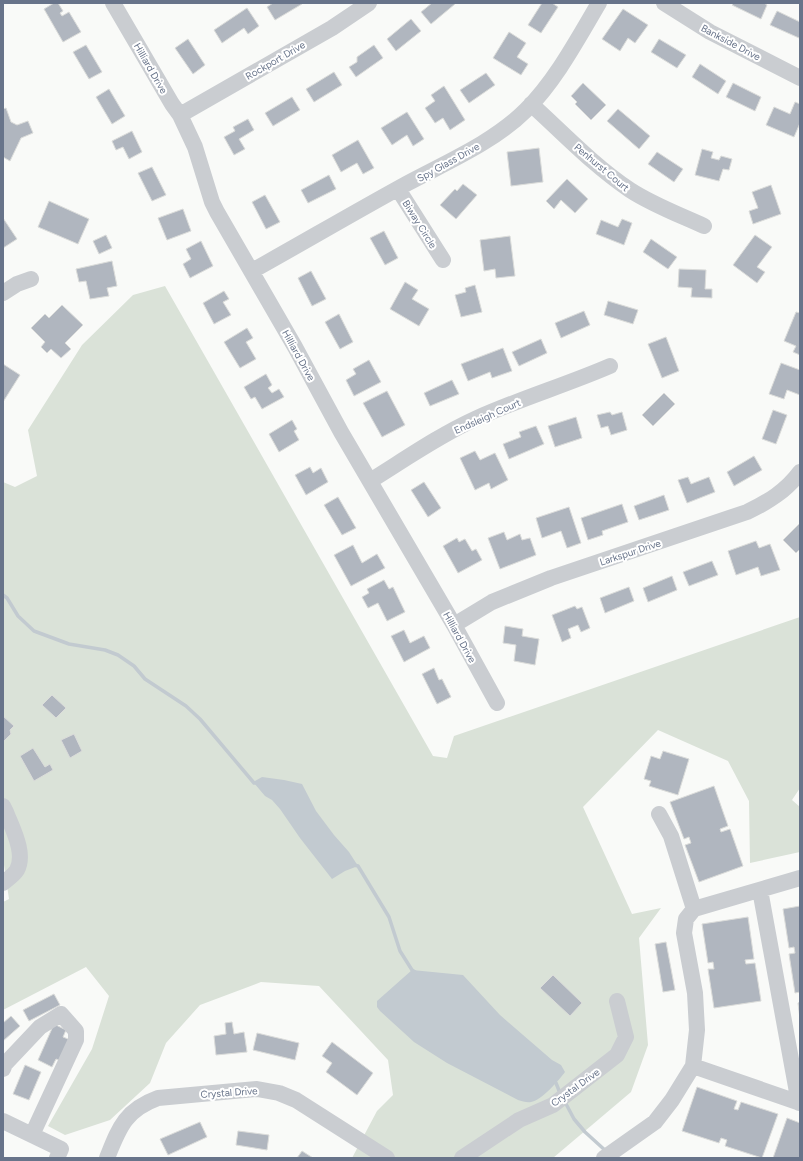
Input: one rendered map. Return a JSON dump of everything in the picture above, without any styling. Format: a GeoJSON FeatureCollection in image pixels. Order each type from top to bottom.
{"type":"FeatureCollection","features":[{"type":"Feature","properties":{"kind":"street","name":"Hilliard Drive"},"geometry":{"type":"LineString","coordinates":[[113,3],[180,115],[195,147],[212,202],[217,212],[454,625],[497,703]]}},
{"type":"Feature","properties":{"kind":"street","name":"Rockport Drive"},"geometry":{"type":"LineString","coordinates":[[180,115],[332,28],[369,3]]}},
{"type":"Feature","properties":{"kind":"street","name":"Spy Glass Drive"},"geometry":{"type":"LineString","coordinates":[[252,271],[490,138],[509,125],[531,104],[551,81],[599,3]]}},
{"type":"Feature","properties":{"kind":"street","name":"Bankside Drive"},"geometry":{"type":"LineString","coordinates":[[664,3],[710,32],[800,78]]}},
{"type":"Feature","properties":{"kind":"street","name":"Penhurst Court"},"geometry":{"type":"LineString","coordinates":[[531,104],[599,166],[631,191],[704,226]]}},
{"type":"Feature","properties":{"kind":"street","name":"Biway Circle"},"geometry":{"type":"LineString","coordinates":[[398,189],[443,260]]}},
{"type":"Feature","properties":{"kind":"street"},"geometry":{"type":"LineString","coordinates":[[3,293],[17,284],[31,279]]}},
{"type":"Feature","properties":{"kind":"street","name":"Endsleigh Court"},"geometry":{"type":"LineString","coordinates":[[370,481],[436,440],[474,420],[506,405],[610,366]]}},
{"type":"Feature","properties":{"kind":"street","name":"Larkspur Drive"},"geometry":{"type":"LineString","coordinates":[[454,625],[492,602],[551,578],[747,512],[774,498],[786,488],[800,472]]}},
{"type":"Feature","properties":{"kind":"street"},"geometry":{"type":"LineString","coordinates":[[3,806],[15,835],[20,852],[20,863],[17,871],[3,883]]}},
{"type":"Feature","properties":{"kind":"street"},"geometry":{"type":"LineString","coordinates":[[659,814],[671,836],[694,909]]}},
{"type":"Feature","properties":{"kind":"street"},"geometry":{"type":"LineString","coordinates":[[604,1158],[655,1122],[672,1100],[693,1066],[697,1030],[695,993],[684,933],[686,919],[694,909],[800,878]]}},
{"type":"Feature","properties":{"kind":"street"},"geometry":{"type":"LineString","coordinates":[[693,1066],[799,1103],[760,890]]}},
{"type":"Feature","properties":{"kind":"street","name":"Crystal Drive"},"geometry":{"type":"LineString","coordinates":[[462,1158],[519,1120],[553,1105],[617,1055],[626,1037],[617,1001]]}},
{"type":"Feature","properties":{"kind":"street"},"geometry":{"type":"LineString","coordinates":[[3,1069],[40,1027],[61,1014],[76,1031],[76,1040],[32,1135]]}},
{"type":"Feature","properties":{"kind":"street","name":"Crystal Drive"},"geometry":{"type":"LineString","coordinates":[[107,1158],[122,1125],[137,1109],[151,1101],[158,1098],[257,1089],[279,1093],[296,1100],[387,1158]]}},
{"type":"Feature","properties":{"kind":"street"},"geometry":{"type":"LineString","coordinates":[[3,1121],[61,1149],[57,1158]]}},
{"type":"Feature","properties":{"kind":"shaded area"},"geometry":{"type":"Polygon","coordinates":[[[165,286],[433,756],[447,758],[454,736],[800,617],[800,788],[792,800],[800,807],[800,852],[750,863],[749,801],[728,761],[658,730],[583,807],[632,914],[661,908],[639,938],[648,1045],[631,1092],[553,1158],[352,1158],[377,1111],[393,1095],[388,1060],[319,986],[261,982],[200,1005],[166,1043],[150,1083],[110,1120],[65,1135],[48,1126],[92,1049],[109,996],[86,967],[3,1010],[3,902],[9,899],[3,865],[3,482],[15,487],[37,476],[28,430],[82,345],[133,295],[165,286]]]}},
{"type":"Feature","properties":{"kind":"shaded area"},"geometry":{"type":"Polygon","coordinates":[[[262,777],[302,784],[316,811],[349,852],[358,866],[345,871],[332,879],[300,838],[280,809],[272,800],[265,796],[254,783],[262,777]]]}},
{"type":"Feature","properties":{"kind":"shaded area"},"geometry":{"type":"Polygon","coordinates":[[[412,970],[463,975],[500,1015],[552,1060],[561,1065],[565,1072],[550,1090],[540,1098],[531,1102],[524,1102],[447,1063],[414,1042],[377,1007],[377,1001],[412,970]]]}},
{"type":"Feature","properties":{"kind":"building"},"geometry":{"type":"Polygon","coordinates":[[[54,3],[58,3],[63,11],[60,13],[62,16],[69,12],[81,32],[63,42],[44,9],[54,3]]]}},
{"type":"Feature","properties":{"kind":"building"},"geometry":{"type":"Polygon","coordinates":[[[273,3],[302,4],[275,20],[267,7],[273,3]]]}},
{"type":"Feature","properties":{"kind":"building"},"geometry":{"type":"Polygon","coordinates":[[[432,3],[455,4],[431,24],[421,12],[432,3]]]}},
{"type":"Feature","properties":{"kind":"building"},"geometry":{"type":"Polygon","coordinates":[[[542,3],[552,3],[558,7],[541,33],[528,25],[542,3]]]}},
{"type":"Feature","properties":{"kind":"building"},"geometry":{"type":"Polygon","coordinates":[[[734,3],[764,3],[767,5],[761,19],[732,5],[734,3]]]}},
{"type":"Feature","properties":{"kind":"building"},"geometry":{"type":"Polygon","coordinates":[[[247,8],[259,26],[248,34],[244,28],[222,43],[214,30],[247,8]]]}},
{"type":"Feature","properties":{"kind":"building"},"geometry":{"type":"Polygon","coordinates":[[[623,9],[648,25],[635,43],[628,38],[620,51],[602,39],[623,9]]]}},
{"type":"Feature","properties":{"kind":"building"},"geometry":{"type":"Polygon","coordinates":[[[777,11],[800,22],[799,38],[770,25],[777,11]]]}},
{"type":"Feature","properties":{"kind":"building"},"geometry":{"type":"Polygon","coordinates":[[[411,19],[421,31],[396,51],[387,39],[411,19]]]}},
{"type":"Feature","properties":{"kind":"building"},"geometry":{"type":"Polygon","coordinates":[[[509,32],[526,43],[517,57],[528,64],[521,75],[493,58],[509,32]]]}},
{"type":"Feature","properties":{"kind":"building"},"geometry":{"type":"Polygon","coordinates":[[[188,39],[205,65],[193,74],[175,48],[188,39]]]}},
{"type":"Feature","properties":{"kind":"building"},"geometry":{"type":"Polygon","coordinates":[[[659,39],[686,55],[677,68],[651,52],[659,39]]]}},
{"type":"Feature","properties":{"kind":"building"},"geometry":{"type":"Polygon","coordinates":[[[86,45],[102,72],[89,79],[73,52],[86,45]]]}},
{"type":"Feature","properties":{"kind":"building"},"geometry":{"type":"Polygon","coordinates":[[[374,45],[383,58],[356,77],[349,67],[357,62],[357,57],[374,45]]]}},
{"type":"Feature","properties":{"kind":"building"},"geometry":{"type":"Polygon","coordinates":[[[700,64],[726,81],[718,94],[692,77],[700,64]]]}},
{"type":"Feature","properties":{"kind":"building"},"geometry":{"type":"Polygon","coordinates":[[[334,72],[342,85],[314,102],[306,89],[334,72]]]}},
{"type":"Feature","properties":{"kind":"building"},"geometry":{"type":"Polygon","coordinates":[[[486,73],[495,85],[469,103],[460,90],[486,73]]]}},
{"type":"Feature","properties":{"kind":"building"},"geometry":{"type":"Polygon","coordinates":[[[583,83],[606,105],[591,120],[575,104],[577,102],[571,96],[583,83]]]}},
{"type":"Feature","properties":{"kind":"building"},"geometry":{"type":"Polygon","coordinates":[[[733,83],[761,97],[755,111],[726,97],[733,83]]]}},
{"type":"Feature","properties":{"kind":"building"},"geometry":{"type":"Polygon","coordinates":[[[444,86],[465,120],[450,130],[443,118],[435,123],[425,108],[435,101],[431,95],[444,86]]]}},
{"type":"Feature","properties":{"kind":"building"},"geometry":{"type":"Polygon","coordinates":[[[109,89],[125,116],[112,124],[96,97],[109,89]]]}},
{"type":"Feature","properties":{"kind":"building"},"geometry":{"type":"Polygon","coordinates":[[[292,97],[300,110],[273,126],[265,113],[292,97]]]}},
{"type":"Feature","properties":{"kind":"building"},"geometry":{"type":"Polygon","coordinates":[[[795,102],[800,104],[800,123],[794,137],[766,125],[774,107],[790,114],[795,102]]]}},
{"type":"Feature","properties":{"kind":"building"},"geometry":{"type":"Polygon","coordinates":[[[6,108],[11,122],[17,125],[28,121],[33,133],[21,138],[10,161],[3,157],[3,109],[6,108]]]}},
{"type":"Feature","properties":{"kind":"building"},"geometry":{"type":"Polygon","coordinates":[[[618,109],[650,136],[639,149],[607,121],[618,109]]]}},
{"type":"Feature","properties":{"kind":"building"},"geometry":{"type":"Polygon","coordinates":[[[407,112],[424,139],[413,146],[407,135],[392,145],[381,128],[407,112]]]}},
{"type":"Feature","properties":{"kind":"building"},"geometry":{"type":"Polygon","coordinates":[[[248,119],[254,130],[239,139],[245,149],[234,155],[224,137],[235,131],[233,127],[248,119]]]}},
{"type":"Feature","properties":{"kind":"building"},"geometry":{"type":"Polygon","coordinates":[[[132,131],[142,152],[129,159],[123,147],[116,150],[112,141],[132,131]]]}},
{"type":"Feature","properties":{"kind":"building"},"geometry":{"type":"Polygon","coordinates":[[[358,140],[374,168],[363,174],[357,163],[341,172],[332,155],[358,140]]]}},
{"type":"Feature","properties":{"kind":"building"},"geometry":{"type":"Polygon","coordinates":[[[539,148],[543,182],[511,186],[507,152],[539,148]]]}},
{"type":"Feature","properties":{"kind":"building"},"geometry":{"type":"Polygon","coordinates":[[[702,149],[713,152],[711,158],[719,160],[721,156],[732,159],[729,170],[723,169],[719,181],[695,175],[702,149]]]}},
{"type":"Feature","properties":{"kind":"building"},"geometry":{"type":"Polygon","coordinates":[[[657,152],[683,169],[674,182],[648,164],[657,152]]]}},
{"type":"Feature","properties":{"kind":"building"},"geometry":{"type":"Polygon","coordinates":[[[152,167],[166,195],[152,201],[138,173],[152,167]]]}},
{"type":"Feature","properties":{"kind":"building"},"geometry":{"type":"Polygon","coordinates":[[[329,175],[336,189],[308,203],[301,190],[329,175]]]}},
{"type":"Feature","properties":{"kind":"building"},"geometry":{"type":"Polygon","coordinates":[[[567,179],[588,199],[575,213],[561,200],[554,209],[546,201],[567,179]]]}},
{"type":"Feature","properties":{"kind":"building"},"geometry":{"type":"Polygon","coordinates":[[[463,184],[477,195],[456,219],[440,205],[455,189],[457,191],[463,184]]]}},
{"type":"Feature","properties":{"kind":"building"},"geometry":{"type":"Polygon","coordinates":[[[771,185],[781,214],[753,224],[749,211],[758,208],[752,192],[771,185]]]}},
{"type":"Feature","properties":{"kind":"building"},"geometry":{"type":"Polygon","coordinates":[[[265,195],[280,222],[266,229],[252,202],[265,195]]]}},
{"type":"Feature","properties":{"kind":"building"},"geometry":{"type":"Polygon","coordinates":[[[49,201],[89,219],[78,244],[38,227],[49,201]]]}},
{"type":"Feature","properties":{"kind":"building"},"geometry":{"type":"Polygon","coordinates":[[[183,209],[191,231],[167,240],[158,218],[183,209]]]}},
{"type":"Feature","properties":{"kind":"building"},"geometry":{"type":"Polygon","coordinates":[[[3,218],[17,239],[3,248],[3,218]]]}},
{"type":"Feature","properties":{"kind":"building"},"geometry":{"type":"Polygon","coordinates":[[[622,219],[632,223],[624,245],[596,234],[601,220],[618,227],[622,219]]]}},
{"type":"Feature","properties":{"kind":"building"},"geometry":{"type":"Polygon","coordinates":[[[384,231],[398,258],[385,265],[370,238],[384,231]]]}},
{"type":"Feature","properties":{"kind":"building"},"geometry":{"type":"Polygon","coordinates":[[[106,235],[112,248],[99,254],[93,241],[106,235]]]}},
{"type":"Feature","properties":{"kind":"building"},"geometry":{"type":"Polygon","coordinates":[[[755,235],[772,247],[757,267],[765,272],[757,283],[733,265],[755,235]]]}},
{"type":"Feature","properties":{"kind":"building"},"geometry":{"type":"Polygon","coordinates":[[[510,236],[515,276],[496,278],[495,269],[484,271],[480,240],[510,236]]]}},
{"type":"Feature","properties":{"kind":"building"},"geometry":{"type":"Polygon","coordinates":[[[651,239],[677,257],[668,269],[643,252],[651,239]]]}},
{"type":"Feature","properties":{"kind":"building"},"geometry":{"type":"Polygon","coordinates":[[[201,241],[213,266],[190,278],[183,264],[191,259],[186,249],[201,241]]]}},
{"type":"Feature","properties":{"kind":"building"},"geometry":{"type":"Polygon","coordinates":[[[112,261],[117,286],[107,288],[109,296],[90,299],[86,281],[79,282],[76,269],[112,261]]]}},
{"type":"Feature","properties":{"kind":"building"},"geometry":{"type":"Polygon","coordinates":[[[679,269],[706,270],[705,289],[712,289],[712,298],[691,297],[692,288],[678,287],[679,269]]]}},
{"type":"Feature","properties":{"kind":"building"},"geometry":{"type":"Polygon","coordinates":[[[311,271],[326,299],[312,306],[298,278],[311,271]]]}},
{"type":"Feature","properties":{"kind":"building"},"geometry":{"type":"Polygon","coordinates":[[[405,282],[418,290],[412,299],[429,309],[419,326],[390,309],[405,282]]]}},
{"type":"Feature","properties":{"kind":"building"},"geometry":{"type":"Polygon","coordinates":[[[475,285],[482,312],[461,317],[455,295],[466,292],[465,288],[475,285]]]}},
{"type":"Feature","properties":{"kind":"building"},"geometry":{"type":"Polygon","coordinates":[[[224,291],[229,299],[223,302],[231,315],[214,324],[203,303],[224,291]]]}},
{"type":"Feature","properties":{"kind":"building"},"geometry":{"type":"Polygon","coordinates":[[[608,301],[638,310],[633,324],[604,315],[608,301]]]}},
{"type":"Feature","properties":{"kind":"building"},"geometry":{"type":"Polygon","coordinates":[[[62,305],[83,325],[65,343],[71,349],[61,358],[51,349],[47,353],[41,347],[45,342],[31,328],[45,314],[49,318],[62,305]]]}},
{"type":"Feature","properties":{"kind":"building"},"geometry":{"type":"Polygon","coordinates":[[[584,311],[590,325],[561,338],[555,323],[584,311]]]}},
{"type":"Feature","properties":{"kind":"building"},"geometry":{"type":"Polygon","coordinates":[[[796,312],[800,313],[800,355],[793,352],[796,346],[784,341],[796,312]]]}},
{"type":"Feature","properties":{"kind":"building"},"geometry":{"type":"Polygon","coordinates":[[[339,314],[353,342],[340,349],[325,322],[339,314]]]}},
{"type":"Feature","properties":{"kind":"building"},"geometry":{"type":"Polygon","coordinates":[[[247,328],[253,338],[246,342],[256,359],[240,368],[224,342],[247,328]]]}},
{"type":"Feature","properties":{"kind":"building"},"geometry":{"type":"Polygon","coordinates":[[[666,337],[679,371],[662,378],[648,344],[666,337]]]}},
{"type":"Feature","properties":{"kind":"building"},"geometry":{"type":"Polygon","coordinates":[[[541,339],[547,353],[519,366],[512,352],[541,339]]]}},
{"type":"Feature","properties":{"kind":"building"},"geometry":{"type":"Polygon","coordinates":[[[503,348],[512,371],[492,378],[490,372],[468,381],[461,364],[503,348]]]}},
{"type":"Feature","properties":{"kind":"building"},"geometry":{"type":"Polygon","coordinates":[[[369,360],[381,382],[354,396],[346,380],[356,374],[353,369],[369,360]]]}},
{"type":"Feature","properties":{"kind":"building"},"geometry":{"type":"Polygon","coordinates":[[[781,363],[800,370],[800,395],[787,390],[784,399],[769,394],[781,363]]]}},
{"type":"Feature","properties":{"kind":"building"},"geometry":{"type":"Polygon","coordinates":[[[3,364],[20,375],[3,402],[3,364]]]}},
{"type":"Feature","properties":{"kind":"building"},"geometry":{"type":"Polygon","coordinates":[[[266,374],[272,385],[268,388],[272,393],[279,389],[284,397],[262,409],[255,397],[251,399],[244,387],[266,374]]]}},
{"type":"Feature","properties":{"kind":"building"},"geometry":{"type":"Polygon","coordinates":[[[452,380],[459,394],[430,406],[424,393],[452,380]]]}},
{"type":"Feature","properties":{"kind":"building"},"geometry":{"type":"Polygon","coordinates":[[[387,391],[405,425],[382,437],[363,403],[387,391]]]}},
{"type":"Feature","properties":{"kind":"building"},"geometry":{"type":"Polygon","coordinates":[[[664,393],[675,404],[653,426],[642,415],[664,393]]]}},
{"type":"Feature","properties":{"kind":"building"},"geometry":{"type":"Polygon","coordinates":[[[773,410],[787,415],[776,444],[762,439],[773,410]]]}},
{"type":"Feature","properties":{"kind":"building"},"geometry":{"type":"Polygon","coordinates":[[[610,412],[612,415],[622,412],[627,430],[611,435],[608,426],[601,428],[597,415],[610,412]]]}},
{"type":"Feature","properties":{"kind":"building"},"geometry":{"type":"Polygon","coordinates":[[[576,417],[582,438],[555,447],[548,426],[576,417]]]}},
{"type":"Feature","properties":{"kind":"building"},"geometry":{"type":"Polygon","coordinates":[[[292,420],[297,429],[294,431],[299,440],[279,452],[269,434],[292,420]]]}},
{"type":"Feature","properties":{"kind":"building"},"geometry":{"type":"Polygon","coordinates":[[[536,426],[544,444],[509,459],[503,444],[521,437],[519,432],[536,426]]]}},
{"type":"Feature","properties":{"kind":"building"},"geometry":{"type":"Polygon","coordinates":[[[475,451],[480,460],[495,453],[508,480],[491,489],[489,483],[475,490],[460,458],[475,451]]]}},
{"type":"Feature","properties":{"kind":"building"},"geometry":{"type":"Polygon","coordinates":[[[754,456],[762,470],[734,486],[727,472],[754,456]]]}},
{"type":"Feature","properties":{"kind":"building"},"geometry":{"type":"Polygon","coordinates":[[[310,467],[313,473],[321,468],[328,482],[306,495],[295,475],[310,467]]]}},
{"type":"Feature","properties":{"kind":"building"},"geometry":{"type":"Polygon","coordinates":[[[688,477],[691,484],[709,477],[715,492],[687,503],[678,480],[688,477]]]}},
{"type":"Feature","properties":{"kind":"building"},"geometry":{"type":"Polygon","coordinates":[[[424,482],[441,508],[428,517],[411,490],[424,482]]]}},
{"type":"Feature","properties":{"kind":"building"},"geometry":{"type":"Polygon","coordinates":[[[664,495],[669,510],[639,520],[634,506],[664,495]]]}},
{"type":"Feature","properties":{"kind":"building"},"geometry":{"type":"Polygon","coordinates":[[[338,497],[356,528],[342,535],[324,505],[338,497]]]}},
{"type":"Feature","properties":{"kind":"building"},"geometry":{"type":"Polygon","coordinates":[[[622,504],[628,522],[602,531],[603,535],[588,540],[581,518],[622,504]]]}},
{"type":"Feature","properties":{"kind":"building"},"geometry":{"type":"Polygon","coordinates":[[[569,507],[581,543],[567,548],[561,531],[542,538],[536,518],[569,507]]]}},
{"type":"Feature","properties":{"kind":"building"},"geometry":{"type":"Polygon","coordinates":[[[800,523],[800,549],[796,553],[783,540],[800,523]]]}},
{"type":"Feature","properties":{"kind":"building"},"geometry":{"type":"Polygon","coordinates":[[[504,532],[507,540],[520,534],[522,540],[530,538],[536,555],[500,569],[488,538],[504,532]]]}},
{"type":"Feature","properties":{"kind":"building"},"geometry":{"type":"Polygon","coordinates":[[[457,538],[459,542],[465,539],[472,551],[476,549],[482,560],[458,573],[443,546],[457,538]]]}},
{"type":"Feature","properties":{"kind":"building"},"geometry":{"type":"Polygon","coordinates":[[[756,541],[759,548],[770,544],[780,570],[761,576],[758,567],[736,575],[728,551],[756,541]]]}},
{"type":"Feature","properties":{"kind":"building"},"geometry":{"type":"Polygon","coordinates":[[[353,545],[362,563],[377,554],[385,568],[351,586],[334,555],[353,545]]]}},
{"type":"Feature","properties":{"kind":"building"},"geometry":{"type":"Polygon","coordinates":[[[712,561],[718,575],[689,586],[683,572],[712,561]]]}},
{"type":"Feature","properties":{"kind":"building"},"geometry":{"type":"Polygon","coordinates":[[[672,576],[677,590],[648,602],[643,588],[672,576]]]}},
{"type":"Feature","properties":{"kind":"building"},"geometry":{"type":"Polygon","coordinates":[[[384,580],[389,589],[393,587],[405,612],[387,621],[378,603],[368,608],[362,597],[369,593],[367,589],[384,580]]]}},
{"type":"Feature","properties":{"kind":"building"},"geometry":{"type":"Polygon","coordinates":[[[629,587],[634,601],[605,613],[600,598],[629,587]]]}},
{"type":"Feature","properties":{"kind":"building"},"geometry":{"type":"Polygon","coordinates":[[[575,606],[577,609],[582,607],[590,628],[581,632],[578,625],[568,629],[571,638],[562,642],[552,615],[575,606]]]}},
{"type":"Feature","properties":{"kind":"building"},"geometry":{"type":"Polygon","coordinates":[[[505,626],[523,629],[522,636],[539,639],[535,665],[514,661],[516,645],[503,643],[505,626]]]}},
{"type":"Feature","properties":{"kind":"building"},"geometry":{"type":"Polygon","coordinates":[[[404,630],[410,643],[424,636],[430,648],[404,662],[391,636],[404,630]]]}},
{"type":"Feature","properties":{"kind":"building"},"geometry":{"type":"Polygon","coordinates":[[[434,668],[439,680],[442,679],[451,697],[437,704],[422,674],[434,668]]]}},
{"type":"Feature","properties":{"kind":"building"},"geometry":{"type":"Polygon","coordinates":[[[52,695],[66,708],[56,718],[42,705],[52,695]]]}},
{"type":"Feature","properties":{"kind":"building"},"geometry":{"type":"Polygon","coordinates":[[[3,716],[14,726],[10,730],[11,734],[3,742],[3,716]]]}},
{"type":"Feature","properties":{"kind":"building"},"geometry":{"type":"Polygon","coordinates":[[[74,734],[82,751],[70,758],[61,740],[74,734]]]}},
{"type":"Feature","properties":{"kind":"building"},"geometry":{"type":"Polygon","coordinates":[[[33,748],[45,767],[50,764],[53,770],[34,781],[20,756],[33,748]]]}},
{"type":"Feature","properties":{"kind":"building"},"geometry":{"type":"Polygon","coordinates":[[[663,751],[689,759],[678,795],[649,786],[651,781],[644,779],[651,756],[660,759],[663,751]]]}},
{"type":"Feature","properties":{"kind":"building"},"geometry":{"type":"Polygon","coordinates":[[[714,786],[728,826],[720,829],[721,832],[730,829],[743,866],[699,882],[685,845],[691,843],[689,837],[684,839],[670,802],[714,786]]]}},
{"type":"Feature","properties":{"kind":"building"},"geometry":{"type":"Polygon","coordinates":[[[800,906],[800,992],[795,993],[789,954],[795,953],[794,947],[789,948],[783,909],[800,906]]]}},
{"type":"Feature","properties":{"kind":"building"},"geometry":{"type":"Polygon","coordinates":[[[748,917],[754,959],[745,960],[746,964],[755,963],[761,1001],[714,1008],[708,969],[714,969],[713,962],[708,963],[702,924],[748,917]]]}},
{"type":"Feature","properties":{"kind":"building"},"geometry":{"type":"Polygon","coordinates":[[[666,942],[675,990],[663,992],[655,944],[666,942]]]}},
{"type":"Feature","properties":{"kind":"building"},"geometry":{"type":"Polygon","coordinates":[[[553,975],[582,1003],[570,1016],[540,988],[553,975]]]}},
{"type":"Feature","properties":{"kind":"building"},"geometry":{"type":"Polygon","coordinates":[[[54,994],[60,1005],[29,1021],[23,1010],[54,994]]]}},
{"type":"Feature","properties":{"kind":"building"},"geometry":{"type":"Polygon","coordinates":[[[800,1002],[800,1019],[798,1003],[800,1002]]]}},
{"type":"Feature","properties":{"kind":"building"},"geometry":{"type":"Polygon","coordinates":[[[11,1016],[20,1026],[3,1041],[3,1023],[11,1016]]]}},
{"type":"Feature","properties":{"kind":"building"},"geometry":{"type":"Polygon","coordinates":[[[232,1022],[234,1034],[244,1032],[247,1052],[216,1055],[214,1036],[226,1034],[225,1023],[232,1022]]]}},
{"type":"Feature","properties":{"kind":"building"},"geometry":{"type":"Polygon","coordinates":[[[54,1024],[66,1030],[63,1037],[73,1041],[64,1062],[56,1059],[52,1067],[38,1060],[54,1024]]]}},
{"type":"Feature","properties":{"kind":"building"},"geometry":{"type":"Polygon","coordinates":[[[257,1033],[299,1043],[295,1060],[253,1050],[257,1033]]]}},
{"type":"Feature","properties":{"kind":"building"},"geometry":{"type":"Polygon","coordinates":[[[332,1042],[373,1073],[357,1095],[326,1072],[332,1063],[322,1056],[332,1042]]]}},
{"type":"Feature","properties":{"kind":"building"},"geometry":{"type":"Polygon","coordinates":[[[25,1065],[41,1072],[29,1100],[13,1094],[25,1065]]]}},
{"type":"Feature","properties":{"kind":"building"},"geometry":{"type":"Polygon","coordinates":[[[697,1087],[737,1101],[734,1109],[738,1110],[741,1102],[778,1114],[762,1158],[725,1146],[727,1140],[721,1138],[719,1143],[682,1131],[697,1087]]]}},
{"type":"Feature","properties":{"kind":"building"},"geometry":{"type":"Polygon","coordinates":[[[787,1118],[800,1123],[800,1158],[773,1158],[787,1118]]]}},
{"type":"Feature","properties":{"kind":"building"},"geometry":{"type":"Polygon","coordinates":[[[200,1122],[207,1137],[168,1155],[160,1139],[200,1122]]]}},
{"type":"Feature","properties":{"kind":"building"},"geometry":{"type":"Polygon","coordinates":[[[238,1131],[269,1135],[267,1150],[236,1145],[238,1131]]]}},
{"type":"Feature","properties":{"kind":"building"},"geometry":{"type":"Polygon","coordinates":[[[302,1151],[313,1158],[297,1158],[302,1151]]]}},
{"type":"Feature","properties":{"kind":"waterway"},"geometry":{"type":"LineString","coordinates":[[3,595],[7,598],[18,616],[34,631],[69,644],[105,650],[118,655],[134,666],[145,679],[186,706],[200,719],[254,783],[257,783]]}},
{"type":"Feature","properties":{"kind":"waterway"},"geometry":{"type":"LineString","coordinates":[[354,865],[358,866],[389,917],[400,951],[412,970],[415,972]]}},
{"type":"Feature","properties":{"kind":"waterway"},"geometry":{"type":"LineString","coordinates":[[553,1081],[556,1083],[560,1093]]}},
{"type":"Feature","properties":{"kind":"waterway"},"geometry":{"type":"LineString","coordinates":[[565,1102],[574,1119],[585,1132],[607,1152]]}}]}
